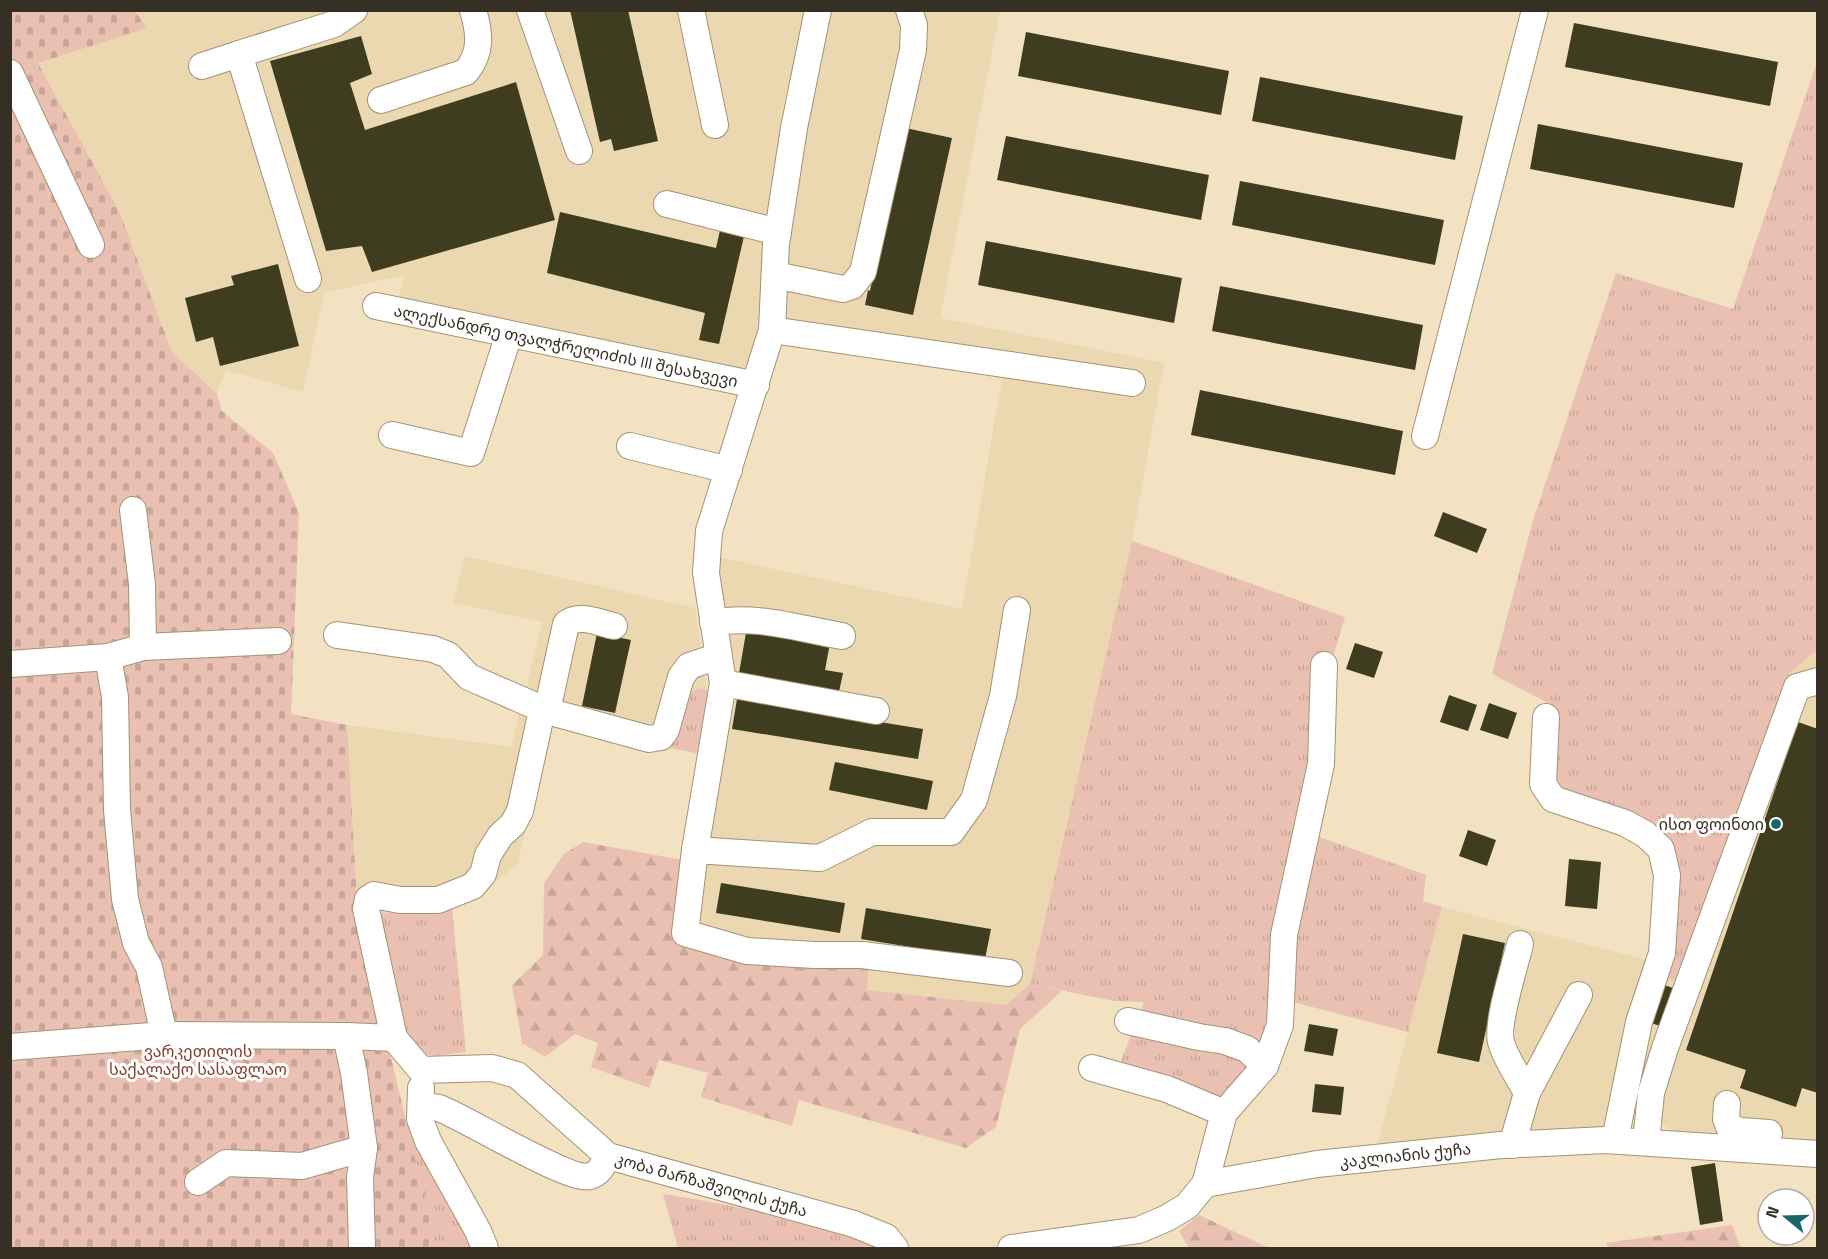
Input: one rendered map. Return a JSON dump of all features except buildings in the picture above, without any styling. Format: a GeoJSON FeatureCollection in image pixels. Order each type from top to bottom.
{"type":"FeatureCollection","features":[{"type":"Feature","properties":{"kind":"street"},"geometry":{"type":"LineString","coordinates":[[202,66],[334,24],[354,10]]}},
{"type":"Feature","properties":{"kind":"street"},"geometry":{"type":"LineString","coordinates":[[381,100],[466,72],[474,62],[479,46],[479,32],[473,10]]}},
{"type":"Feature","properties":{"kind":"street"},"geometry":{"type":"LineString","coordinates":[[530,10],[579,151]]}},
{"type":"Feature","properties":{"kind":"street"},"geometry":{"type":"LineString","coordinates":[[691,10],[715,125]]}},
{"type":"Feature","properties":{"kind":"street","name":"ალექსანდრე თვალჭრელიძის III შესახვევი"},"geometry":{"type":"LineString","coordinates":[[818,10],[794,128],[778,232],[772,330],[708,541],[706,573],[723,683],[695,850],[685,933],[747,951],[862,955],[1010,973]]}},
{"type":"Feature","properties":{"kind":"street"},"geometry":{"type":"LineString","coordinates":[[775,275],[843,289],[852,286],[863,272],[913,50],[914,26],[909,10]]}},
{"type":"Feature","properties":{"kind":"street"},"geometry":{"type":"LineString","coordinates":[[1425,436],[1530,12]]}},
{"type":"Feature","properties":{"kind":"street"},"geometry":{"type":"LineString","coordinates":[[239,54],[308,279]]}},
{"type":"Feature","properties":{"kind":"street"},"geometry":{"type":"LineString","coordinates":[[10,73],[92,245]]}},
{"type":"Feature","properties":{"kind":"street"},"geometry":{"type":"LineString","coordinates":[[667,204],[778,232]]}},
{"type":"Feature","properties":{"kind":"street","name":"ალექსანდრე თვალჭრელიძის III შესახვევი"},"geometry":{"type":"LineString","coordinates":[[376,306],[756,385]]}},
{"type":"Feature","properties":{"kind":"street"},"geometry":{"type":"LineString","coordinates":[[772,330],[1132,383]]}},
{"type":"Feature","properties":{"kind":"street"},"geometry":{"type":"LineString","coordinates":[[392,435],[471,453],[509,334]]}},
{"type":"Feature","properties":{"kind":"street"},"geometry":{"type":"LineString","coordinates":[[630,446],[729,470]]}},
{"type":"Feature","properties":{"kind":"street"},"geometry":{"type":"LineString","coordinates":[[133,510],[142,584],[143,647]]}},
{"type":"Feature","properties":{"kind":"street"},"geometry":{"type":"LineString","coordinates":[[695,850],[820,858],[872,832],[951,832],[974,800],[1003,696],[1017,610]]}},
{"type":"Feature","properties":{"kind":"street"},"geometry":{"type":"LineString","coordinates":[[485,1248],[429,1141],[420,1119],[421,1070],[394,1038],[366,909],[368,898],[374,895],[400,900],[438,900],[473,886],[483,874],[488,855],[500,836],[513,824],[520,811],[539,721],[541,715],[547,711],[566,624],[578,619],[614,626]]}},
{"type":"Feature","properties":{"kind":"street"},"geometry":{"type":"LineString","coordinates":[[713,623],[732,619],[749,620],[842,636]]}},
{"type":"Feature","properties":{"kind":"street"},"geometry":{"type":"LineString","coordinates":[[337,635],[434,649],[448,655],[469,677],[547,711],[649,739],[661,737],[666,730],[681,677],[689,666],[719,656]]}},
{"type":"Feature","properties":{"kind":"street"},"geometry":{"type":"LineString","coordinates":[[10,664],[108,657],[143,647],[278,641]]}},
{"type":"Feature","properties":{"kind":"street"},"geometry":{"type":"LineString","coordinates":[[108,657],[115,697],[117,810],[125,898],[136,943],[149,967],[164,1035]]}},
{"type":"Feature","properties":{"kind":"street"},"geometry":{"type":"LineString","coordinates":[[1011,1248],[1139,1230],[1187,1206],[1205,1184],[1224,1113],[1265,1066],[1280,1025],[1284,935],[1321,764],[1324,665]]}},
{"type":"Feature","properties":{"kind":"street"},"geometry":{"type":"LineString","coordinates":[[1646,1142],[1651,1093],[1797,687],[1818,681]]}},
{"type":"Feature","properties":{"kind":"street"},"geometry":{"type":"LineString","coordinates":[[723,683],[876,711]]}},
{"type":"Feature","properties":{"kind":"street"},"geometry":{"type":"LineString","coordinates":[[1546,717],[1543,784],[1553,799],[1625,823],[1645,834],[1661,849],[1667,875],[1662,953],[1639,1022],[1615,1140]]}},
{"type":"Feature","properties":{"kind":"street"},"geometry":{"type":"LineString","coordinates":[[1520,944],[1500,1040],[1527,1093]]}},
{"type":"Feature","properties":{"kind":"street"},"geometry":{"type":"LineString","coordinates":[[1512,1145],[1527,1093],[1579,995]]}},
{"type":"Feature","properties":{"kind":"street"},"geometry":{"type":"LineString","coordinates":[[1128,1021],[1225,1041],[1247,1049],[1265,1066]]}},
{"type":"Feature","properties":{"kind":"street"},"geometry":{"type":"LineString","coordinates":[[10,1047],[164,1035],[394,1038]]}},
{"type":"Feature","properties":{"kind":"street"},"geometry":{"type":"LineString","coordinates":[[346,1036],[354,1073],[364,1148],[360,1177],[362,1248]]}},
{"type":"Feature","properties":{"kind":"street","name":"კობა მარზაშვილის ქუჩა"},"geometry":{"type":"LineString","coordinates":[[421,1070],[492,1068],[518,1075],[608,1156],[854,1224],[886,1237],[896,1248]]}},
{"type":"Feature","properties":{"kind":"street"},"geometry":{"type":"LineString","coordinates":[[1092,1068],[1167,1089],[1224,1113]]}},
{"type":"Feature","properties":{"kind":"street"},"geometry":{"type":"LineString","coordinates":[[1727,1104],[1726,1119],[1729,1127],[1734,1130],[1818,1138]]}},
{"type":"Feature","properties":{"kind":"street"},"geometry":{"type":"LineString","coordinates":[[421,1105],[439,1108],[574,1174],[588,1177],[598,1173],[608,1156]]}},
{"type":"Feature","properties":{"kind":"street","name":"კაკლიანის ქუჩა"},"geometry":{"type":"LineString","coordinates":[[1205,1184],[1317,1164],[1512,1145],[1615,1140],[1818,1154]]}},
{"type":"Feature","properties":{"kind":"street"},"geometry":{"type":"LineString","coordinates":[[198,1182],[225,1163],[302,1166],[364,1148]]}},
{"type":"Feature","properties":{"kind":"shaded area"},"geometry":{"type":"Polygon","coordinates":[[[135,11],[807,11],[783,106],[768,210],[759,335],[740,394],[394,323],[404,275],[324,293],[303,392],[226,370],[217,394],[172,352],[119,211],[38,62],[147,28],[135,11]]]}},
{"type":"Feature","properties":{"kind":"shaded area"},"geometry":{"type":"Polygon","coordinates":[[[830,11],[1000,11],[940,318],[1164,363],[1132,541],[1030,984],[1006,1005],[867,990],[869,963],[777,965],[701,951],[688,946],[718,598],[718,557],[962,609],[1003,374],[784,323],[784,297],[798,167],[830,11]]]}},
{"type":"Feature","properties":{"kind":"shaded area"},"geometry":{"type":"Polygon","coordinates":[[[465,556],[695,608],[707,690],[698,688],[659,746],[548,726],[518,863],[505,875],[452,908],[358,920],[347,725],[511,747],[543,622],[453,603],[465,556]]]}},
{"type":"Feature","properties":{"kind":"shaded area","name":"ისთ ფოინთი"},"geometry":{"type":"Polygon","coordinates":[[[1814,652],[1817,652],[1817,1146],[1683,1135],[1627,1108],[1659,976],[1676,981],[1790,673],[1814,652]]]}},
{"type":"Feature","properties":{"kind":"shaded area"},"geometry":{"type":"Polygon","coordinates":[[[1442,907],[1651,961],[1606,1124],[1597,1131],[1377,1146],[1442,907]]]}},
{"type":"Feature","properties":{"kind":"green space","name":"ვარკეთილის საქალაქო სასაფლაო"},"geometry":{"type":"Polygon","coordinates":[[[10,11],[135,11],[147,28],[38,63],[119,211],[172,352],[217,394],[222,411],[273,453],[299,513],[291,714],[347,725],[358,920],[434,1237],[428,1248],[11,1248],[10,11]]]}},
{"type":"Feature","properties":{"kind":"green space"},"geometry":{"type":"Polygon","coordinates":[[[1817,62],[1817,652],[1814,652],[1790,673],[1676,981],[1659,976],[1670,950],[1676,856],[1664,835],[1648,820],[1568,792],[1557,784],[1554,706],[1492,674],[1533,520],[1616,273],[1733,309],[1817,62]]]}},
{"type":"Feature","properties":{"kind":"green space"},"geometry":{"type":"Polygon","coordinates":[[[1132,541],[1345,617],[1333,657],[1267,1039],[1223,1103],[1119,1066],[1144,1002],[1114,1001],[1030,984],[1132,541]]]}},
{"type":"Feature","properties":{"kind":"green space"},"geometry":{"type":"Polygon","coordinates":[[[698,688],[707,690],[711,702],[701,754],[659,746],[687,697],[698,688]]]}},
{"type":"Feature","properties":{"kind":"green space"},"geometry":{"type":"Polygon","coordinates":[[[1314,835],[1426,875],[1423,901],[1442,907],[1408,1032],[1289,1001],[1290,939],[1314,835]]]}},
{"type":"Feature","properties":{"kind":"green space"},"geometry":{"type":"Polygon","coordinates":[[[583,842],[683,860],[672,938],[701,951],[777,965],[869,963],[867,990],[1006,1005],[1030,984],[1062,991],[1020,1029],[996,1127],[966,1148],[799,1100],[792,1126],[701,1097],[708,1073],[659,1060],[649,1088],[591,1067],[598,1043],[575,1034],[545,1057],[522,1043],[512,985],[543,955],[544,883],[564,854],[583,842]]]}},
{"type":"Feature","properties":{"kind":"green space"},"geometry":{"type":"Polygon","coordinates":[[[452,908],[466,1052],[435,1056],[421,1053],[402,1036],[377,914],[452,908]]]}},
{"type":"Feature","properties":{"kind":"green space"},"geometry":{"type":"Polygon","coordinates":[[[406,1122],[470,1231],[477,1248],[428,1248],[434,1237],[406,1122]]]}},
{"type":"Feature","properties":{"kind":"green space"},"geometry":{"type":"Polygon","coordinates":[[[663,1194],[749,1209],[830,1228],[861,1238],[879,1248],[678,1248],[663,1194]]]}},
{"type":"Feature","properties":{"kind":"green space"},"geometry":{"type":"Polygon","coordinates":[[[1199,1215],[1269,1248],[1189,1248],[1179,1231],[1199,1215]]]}},
{"type":"Feature","properties":{"kind":"green space"},"geometry":{"type":"Polygon","coordinates":[[[1732,1225],[1741,1248],[1608,1248],[1606,1243],[1732,1225]]]}},
{"type":"Feature","properties":{"kind":"place","name":"ისთ ფოინთი"},"geometry":{"type":"Point","coordinates":[1776,824]}}]}
